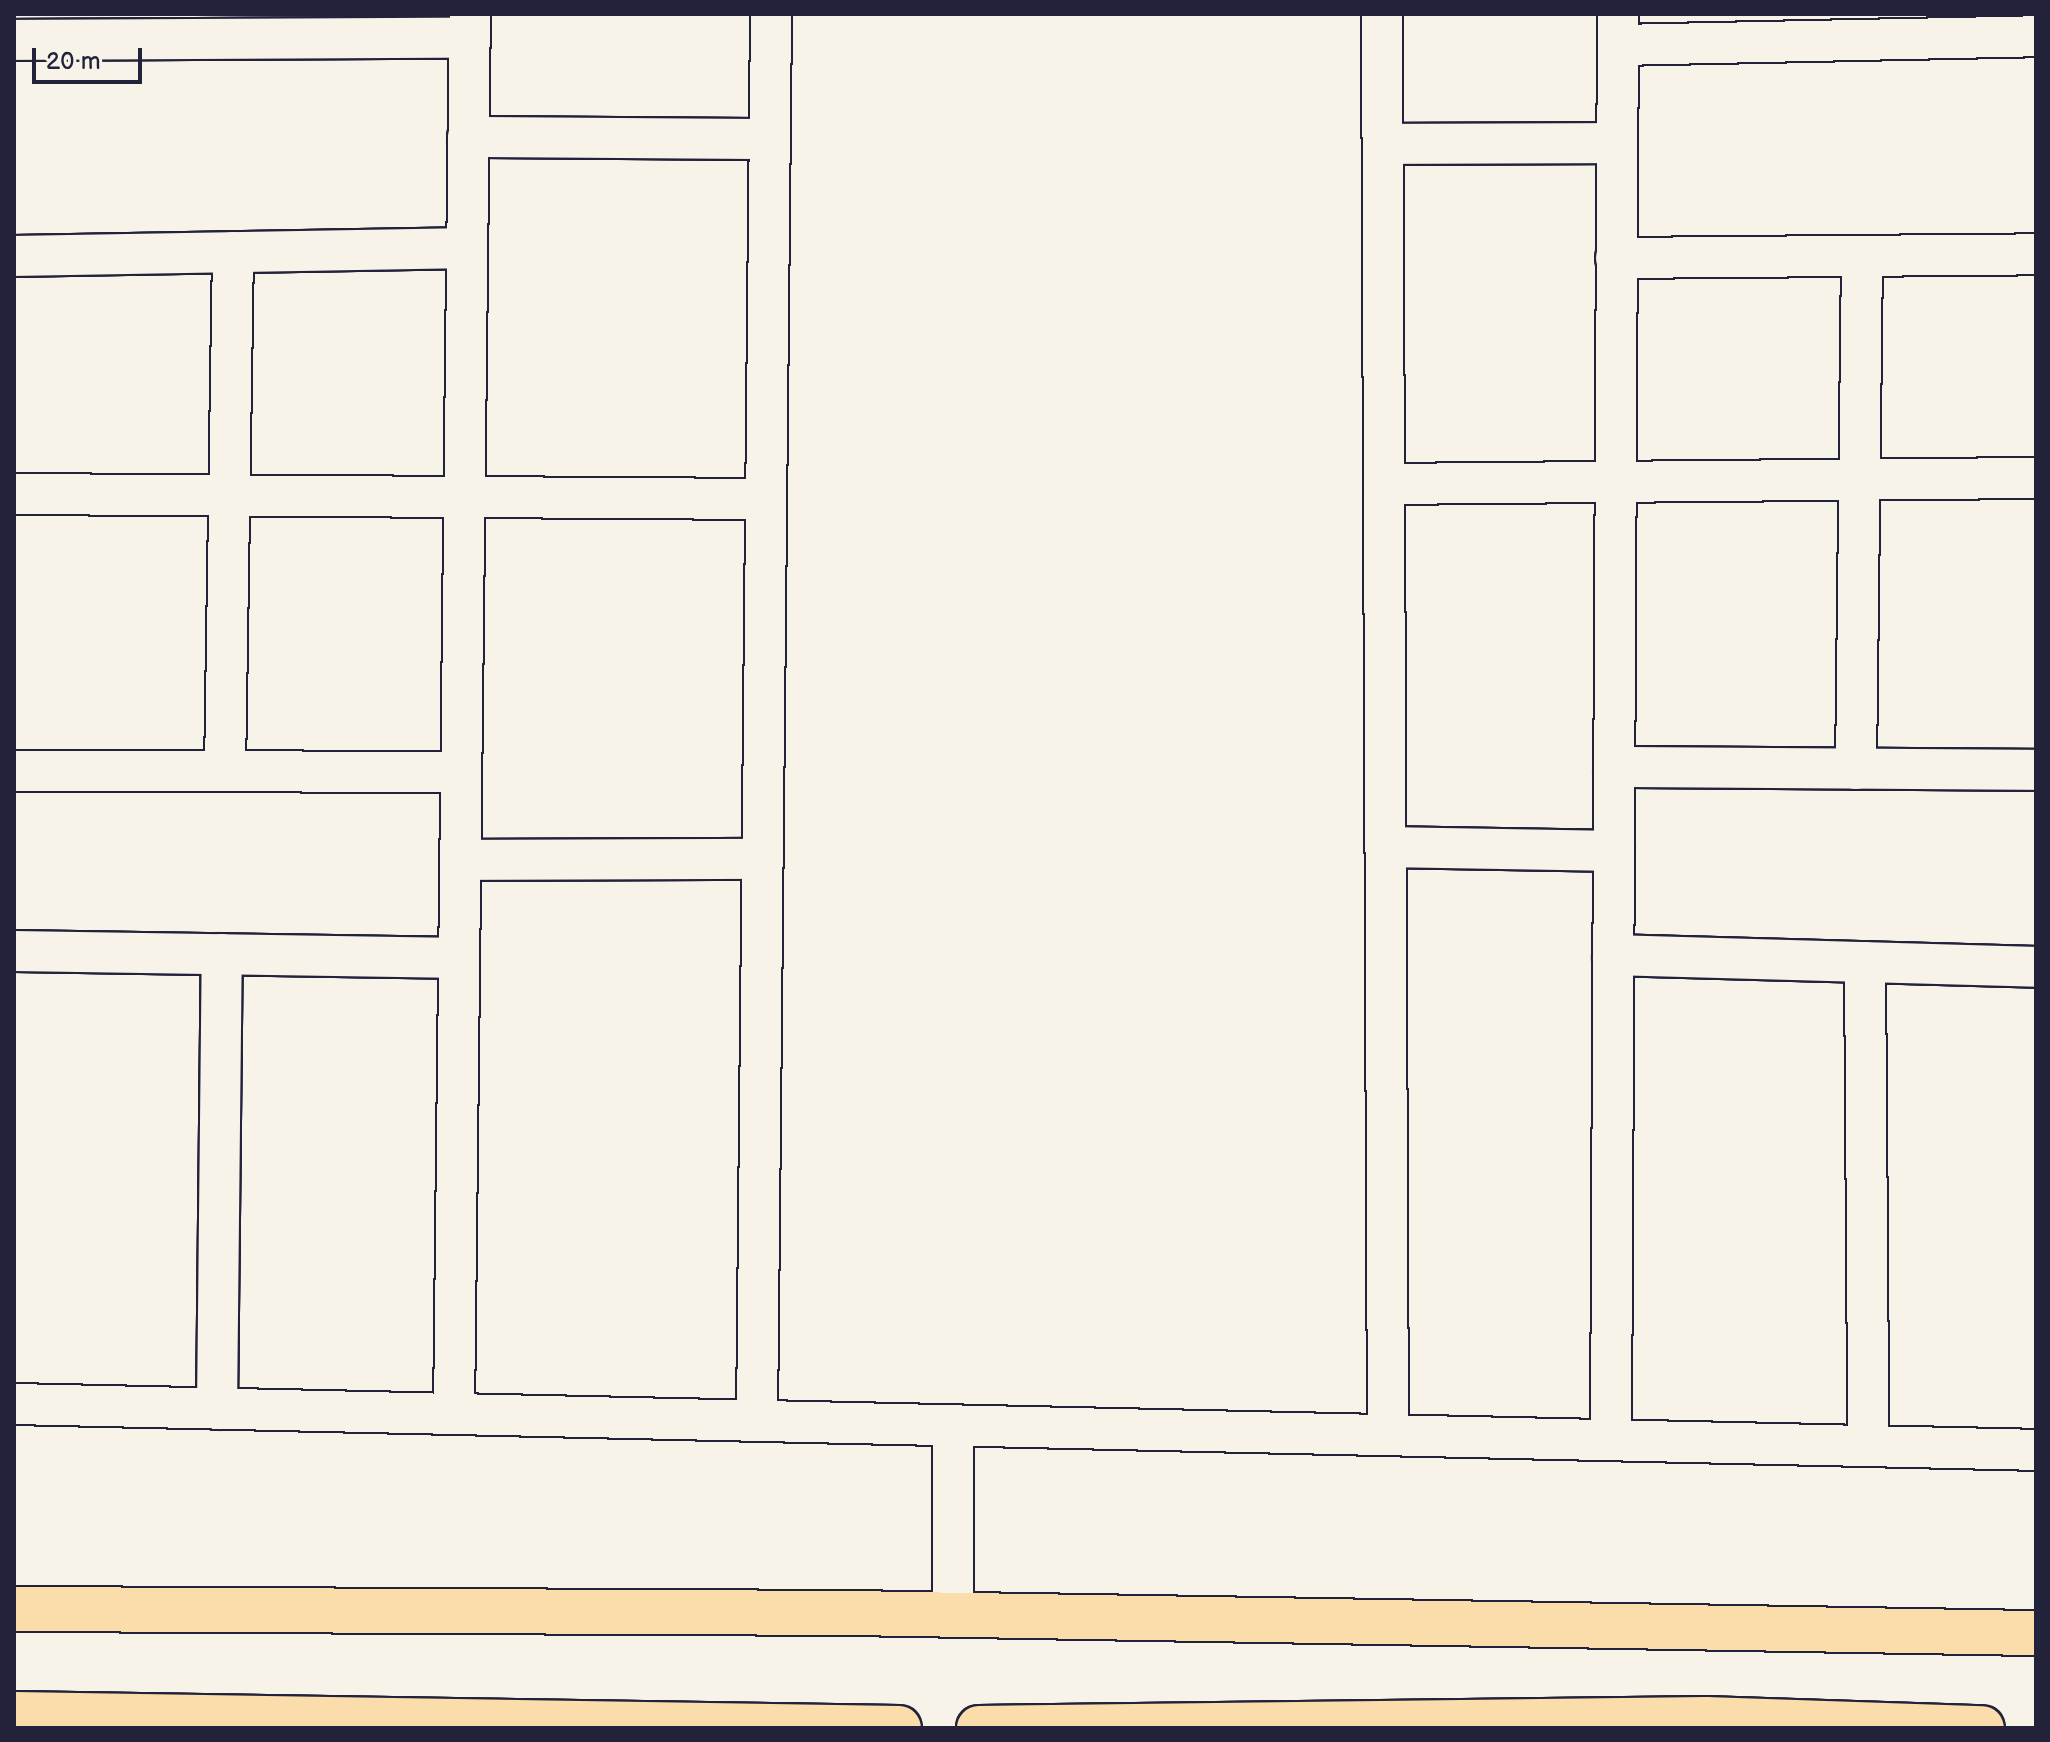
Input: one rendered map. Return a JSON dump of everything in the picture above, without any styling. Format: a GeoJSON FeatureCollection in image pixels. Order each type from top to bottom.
{"type":"FeatureCollection","features":[{"type":"Feature","properties":{"kind":"main road"},"geometry":{"type":"LineString","coordinates":[[14,1609],[953,1615],[2036,1633]]}},
{"type":"Feature","properties":{"kind":"main road"},"geometry":{"type":"LineString","coordinates":[[14,1714],[899,1728]]}},
{"type":"Feature","properties":{"kind":"main road"},"geometry":{"type":"LineString","coordinates":[[979,1728],[1706,1719],[1982,1728]]}},
{"type":"Feature","properties":{"kind":"street"},"geometry":{"type":"LineString","coordinates":[[757,1421],[771,14]]}},
{"type":"Feature","properties":{"kind":"street"},"geometry":{"type":"LineString","coordinates":[[1382,14],[1389,847],[1388,1435]]}},
{"type":"Feature","properties":{"kind":"street"},"geometry":{"type":"LineString","coordinates":[[14,40],[214,26],[470,26],[454,1414]]}},
{"type":"Feature","properties":{"kind":"street"},"geometry":{"type":"LineString","coordinates":[[1611,1440],[1618,29],[1862,27],[2036,36]]}},
{"type":"Feature","properties":{"kind":"street"},"geometry":{"type":"LineString","coordinates":[[468,137],[770,139]]}},
{"type":"Feature","properties":{"kind":"street"},"geometry":{"type":"LineString","coordinates":[[1383,144],[1617,143]]}},
{"type":"Feature","properties":{"kind":"street"},"geometry":{"type":"LineString","coordinates":[[14,256],[467,248]]}},
{"type":"Feature","properties":{"kind":"street"},"geometry":{"type":"LineString","coordinates":[[225,771],[233,252]]}},
{"type":"Feature","properties":{"kind":"street"},"geometry":{"type":"LineString","coordinates":[[1616,258],[2036,254]]}},
{"type":"Feature","properties":{"kind":"street"},"geometry":{"type":"LineString","coordinates":[[1856,769],[1862,256]]}},
{"type":"Feature","properties":{"kind":"street"},"geometry":{"type":"LineString","coordinates":[[1384,484],[2036,478]]}},
{"type":"Feature","properties":{"kind":"street"},"geometry":{"type":"LineString","coordinates":[[14,494],[766,499]]}},
{"type":"Feature","properties":{"kind":"street"},"geometry":{"type":"LineString","coordinates":[[1614,767],[2036,770]]}},
{"type":"Feature","properties":{"kind":"street"},"geometry":{"type":"LineString","coordinates":[[14,771],[461,772]]}},
{"type":"Feature","properties":{"kind":"street"},"geometry":{"type":"LineString","coordinates":[[1389,847],[1614,851]]}},
{"type":"Feature","properties":{"kind":"street"},"geometry":{"type":"LineString","coordinates":[[460,860],[763,859]]}},
{"type":"Feature","properties":{"kind":"street"},"geometry":{"type":"LineString","coordinates":[[14,951],[459,958]]}},
{"type":"Feature","properties":{"kind":"street"},"geometry":{"type":"LineString","coordinates":[[217,1409],[222,954]]}},
{"type":"Feature","properties":{"kind":"street"},"geometry":{"type":"LineString","coordinates":[[1613,955],[2036,967]]}},
{"type":"Feature","properties":{"kind":"street"},"geometry":{"type":"LineString","coordinates":[[1865,962],[1868,1446]]}},
{"type":"Feature","properties":{"kind":"street"},"geometry":{"type":"LineString","coordinates":[[14,1404],[2036,1450]]}},
{"type":"Feature","properties":{"kind":"street"},"geometry":{"type":"LineString","coordinates":[[953,1425],[953,1615]]}}]}
